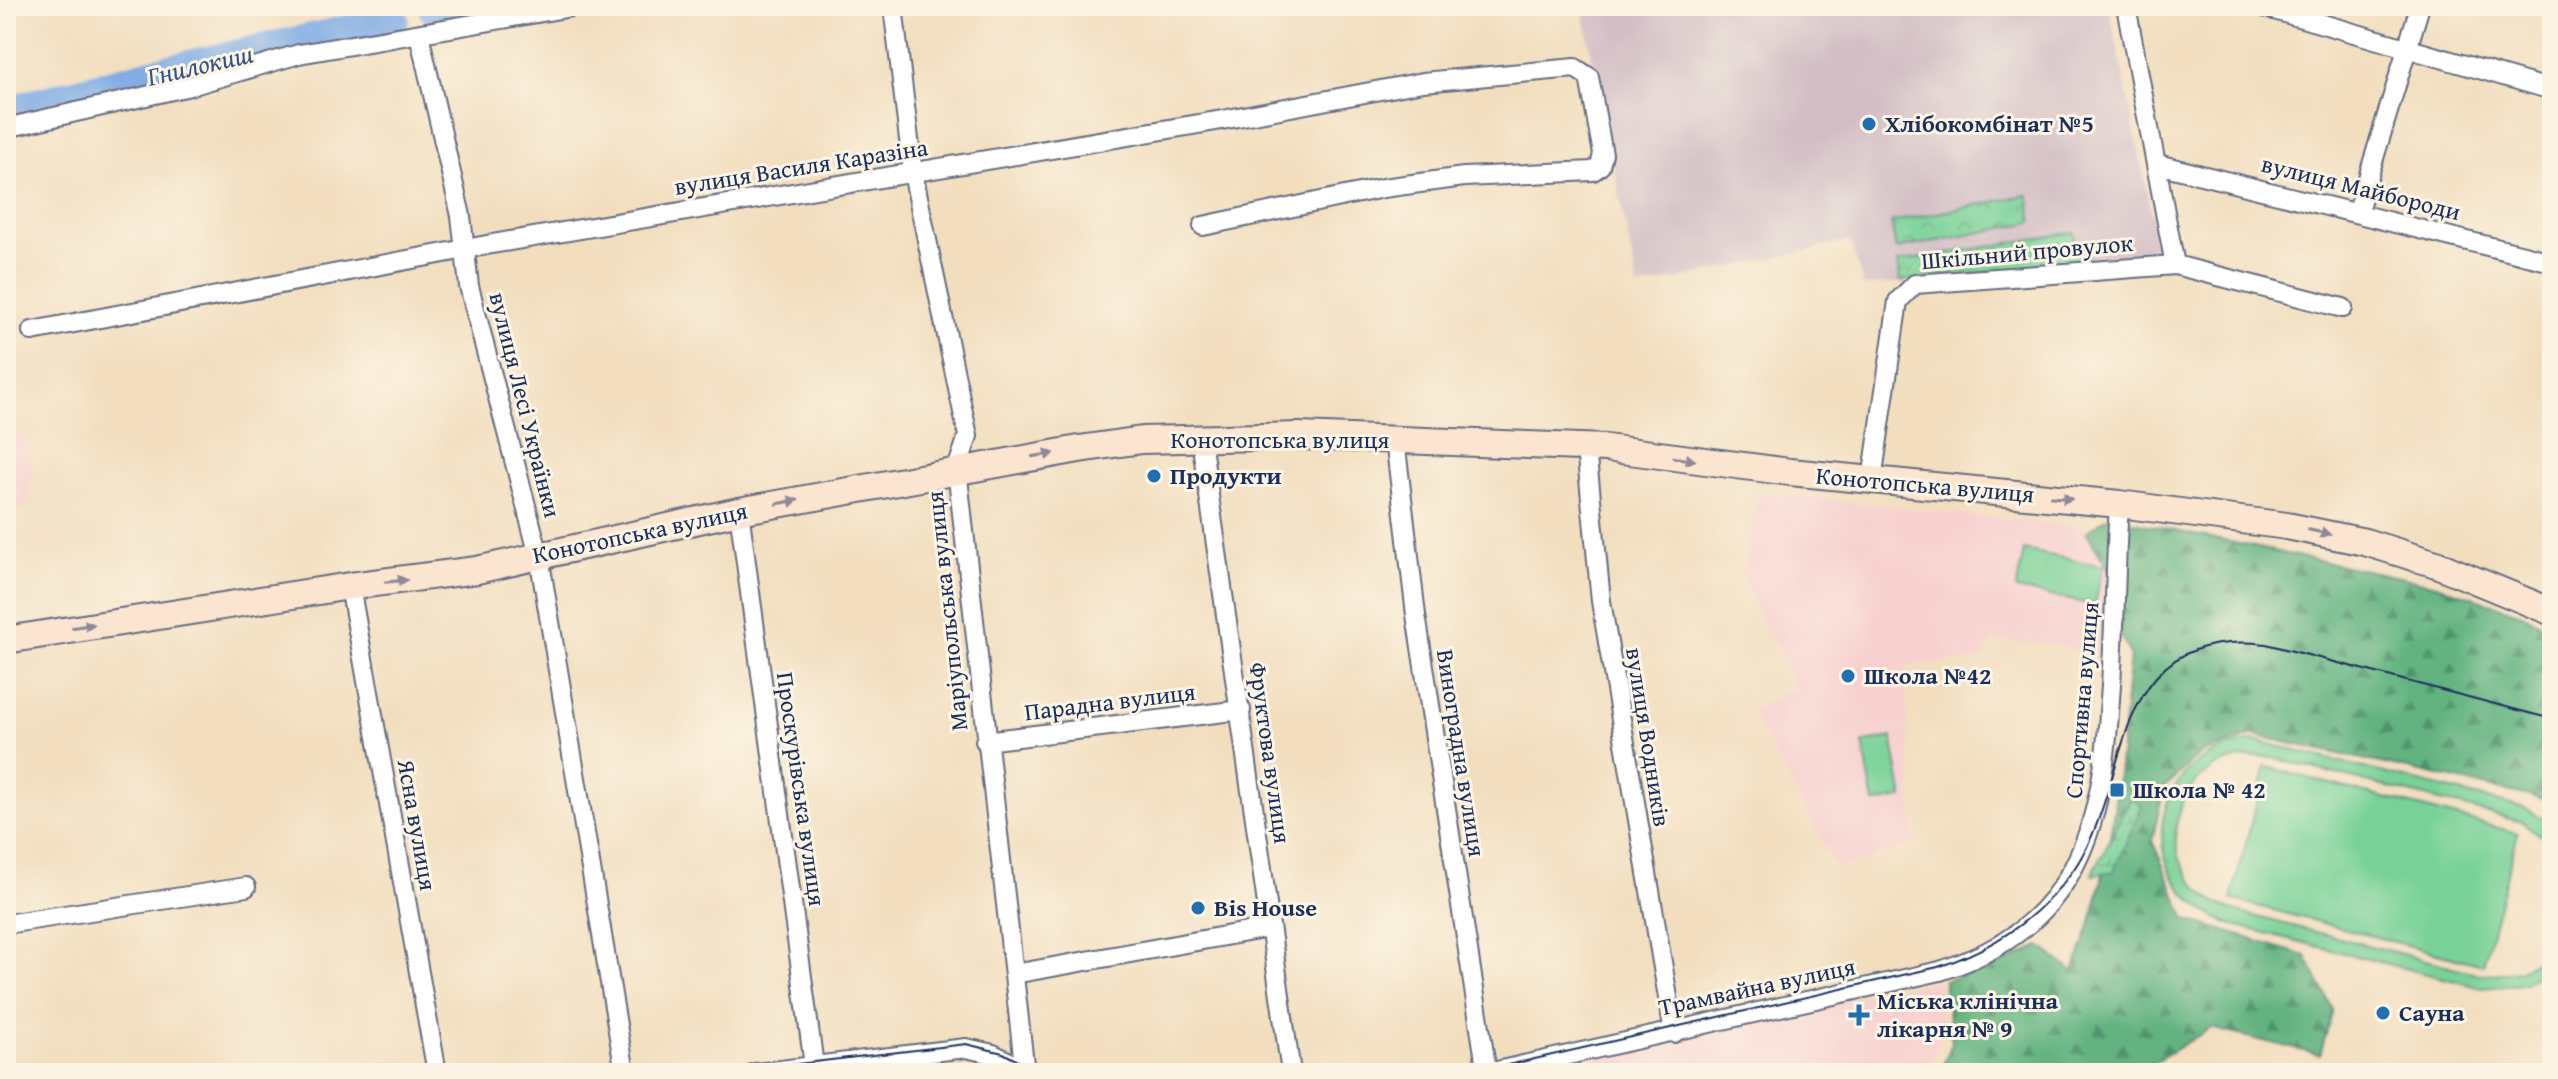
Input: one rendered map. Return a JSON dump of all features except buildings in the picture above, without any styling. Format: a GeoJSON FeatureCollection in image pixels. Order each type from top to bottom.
{"type":"FeatureCollection","features":[{"type":"Feature","properties":{"kind":"street"},"geometry":{"type":"LineString","coordinates":[[6,128],[190,86],[299,54],[577,6]]}},
{"type":"Feature","properties":{"kind":"street","name":"Маріупольська вулиця"},"geometry":{"type":"LineString","coordinates":[[893,6],[913,173],[968,436],[957,469],[985,741],[1027,1071]]}},
{"type":"Feature","properties":{"kind":"street"},"geometry":{"type":"LineString","coordinates":[[2126,6],[2175,265]]}},
{"type":"Feature","properties":{"kind":"street"},"geometry":{"type":"LineString","coordinates":[[2260,6],[2552,90]]}},
{"type":"Feature","properties":{"kind":"street"},"geometry":{"type":"LineString","coordinates":[[2358,211],[2420,6]]}},
{"type":"Feature","properties":{"kind":"street","name":"вулиця Лесі Українки"},"geometry":{"type":"LineString","coordinates":[[419,34],[461,216],[469,286],[539,556],[625,1073]]}},
{"type":"Feature","properties":{"kind":"street","name":"вулиця Василя Каразіна"},"geometry":{"type":"LineString","coordinates":[[32,331],[638,218],[913,173],[1423,82],[1580,69],[1591,82],[1603,154],[1603,163],[1593,171],[1423,183],[1310,202],[1203,226]]}},
{"type":"Feature","properties":{"kind":"street","name":"вулиця Майбороди"},"geometry":{"type":"LineString","coordinates":[[2157,164],[2358,211],[2552,262]]}},
{"type":"Feature","properties":{"kind":"street","name":"Шкільний провулок"},"geometry":{"type":"LineString","coordinates":[[1872,480],[1898,301],[1908,288],[1945,282],[2175,265],[2343,308]]}},
{"type":"Feature","properties":{"kind":"street","name":"Конотопська вулиця"},"geometry":{"type":"LineString","coordinates":[[6,640],[350,586],[477,570],[739,511],[957,469],[1142,440],[1299,436],[1586,448],[2119,504],[2287,526],[2365,542],[2436,564],[2552,612]]}},
{"type":"Feature","properties":{"kind":"street","name":"Фруктова вулиця"},"geometry":{"type":"LineString","coordinates":[[1201,439],[1291,1073]]}},
{"type":"Feature","properties":{"kind":"street","name":"Виноградна вулиця"},"geometry":{"type":"LineString","coordinates":[[1395,440],[1416,615],[1488,1073]]}},
{"type":"Feature","properties":{"kind":"street","name":"вулиця Водників"},"geometry":{"type":"LineString","coordinates":[[1586,448],[1601,601],[1674,1031]]}},
{"type":"Feature","properties":{"kind":"street","name":"Спортивна вулиця"},"geometry":{"type":"LineString","coordinates":[[2027,926],[2054,897],[2074,868],[2097,811],[2108,734],[2119,504]]}},
{"type":"Feature","properties":{"kind":"street","name":"Проскурівська вулиця"},"geometry":{"type":"LineString","coordinates":[[739,511],[815,1069]]}},
{"type":"Feature","properties":{"kind":"street","name":"Ясна вулиця"},"geometry":{"type":"LineString","coordinates":[[350,586],[437,1073]]}},
{"type":"Feature","properties":{"kind":"street","name":"Парадна вулиця"},"geometry":{"type":"LineString","coordinates":[[985,741],[1241,710]]}},
{"type":"Feature","properties":{"kind":"street"},"geometry":{"type":"LineString","coordinates":[[6,924],[246,887]]}},
{"type":"Feature","properties":{"kind":"street","name":"Трамвайна вулиця"},"geometry":{"type":"LineString","coordinates":[[1488,1073],[1940,971],[1993,950],[2027,926]]}},
{"type":"Feature","properties":{"kind":"street"},"geometry":{"type":"LineString","coordinates":[[1014,974],[1269,928]]}},
{"type":"Feature","properties":{"kind":"street"},"geometry":{"type":"LineString","coordinates":[[755,1073],[815,1069],[966,1048],[993,1054],[1027,1071]]}},
{"type":"Feature","properties":{"kind":"shaded area","name":"Хлібокомбінат №5"},"geometry":{"type":"Polygon","coordinates":[[[1582,6],[2109,6],[2159,251],[2051,268],[1863,286],[1851,241],[1638,288],[1582,6]]]}},
{"type":"Feature","properties":{"kind":"shaded area"},"geometry":{"type":"Polygon","coordinates":[[[6,415],[10,415],[13,428],[27,441],[32,482],[26,509],[6,512],[6,415]]]}},
{"type":"Feature","properties":{"kind":"shaded area","name":"Школа №42"},"geometry":{"type":"Polygon","coordinates":[[[1759,492],[2114,531],[2106,654],[2040,643],[1992,641],[1982,660],[1905,665],[1914,844],[1837,869],[1751,711],[1796,687],[1742,578],[1759,492]]]}},
{"type":"Feature","properties":{"kind":"shaded area","name":"Міська клінічна лікарня № 9"},"geometry":{"type":"Polygon","coordinates":[[[1938,981],[1946,1030],[1925,1073],[1535,1073],[1836,1000],[1938,981]]]}},
{"type":"Feature","properties":{"kind":"green space"},"geometry":{"type":"Polygon","coordinates":[[[2028,195],[2033,222],[1896,249],[1891,222],[2028,195]]]}},
{"type":"Feature","properties":{"kind":"green space"},"geometry":{"type":"Polygon","coordinates":[[[2074,232],[2081,263],[1900,281],[1898,262],[2074,232]]]}},
{"type":"Feature","properties":{"kind":"green space"},"geometry":{"type":"Polygon","coordinates":[[[2108,517],[2433,584],[2522,614],[2552,630],[2552,801],[2254,735],[2201,753],[2164,787],[2152,841],[2186,919],[2306,956],[2333,1010],[2320,1055],[2211,1028],[2136,1073],[1940,1073],[1952,1043],[1944,981],[1996,966],[2040,946],[2073,972],[2087,935],[2107,856],[2130,655],[2119,631],[2124,595],[2086,532],[2108,517]]]}},
{"type":"Feature","properties":{"kind":"green space"},"geometry":{"type":"Polygon","coordinates":[[[2024,550],[2103,566],[2095,605],[2016,589],[2024,550]]]}},
{"type":"Feature","properties":{"kind":"green space"},"geometry":{"type":"Polygon","coordinates":[[[1892,737],[1903,798],[1874,803],[1863,743],[1892,737]]]}},
{"type":"Feature","properties":{"kind":"green space"},"geometry":{"type":"Polygon","coordinates":[[[2257,741],[2527,809],[2552,825],[2552,843],[2522,822],[2274,758],[2238,759],[2210,770],[2190,790],[2178,815],[2176,842],[2184,869],[2203,893],[2234,911],[2484,975],[2519,971],[2552,950],[2552,968],[2523,984],[2482,988],[2230,924],[2197,905],[2175,879],[2164,850],[2163,820],[2172,792],[2191,768],[2220,750],[2257,741]]]}},
{"type":"Feature","properties":{"kind":"green space"},"geometry":{"type":"Polygon","coordinates":[[[2266,767],[2518,833],[2483,965],[2231,899],[2266,767]]]}},
{"type":"Feature","properties":{"kind":"green space"},"geometry":{"type":"Polygon","coordinates":[[[2131,798],[2142,806],[2114,871],[2092,875],[2131,798]]]}},
{"type":"Feature","properties":{"kind":"waterway","name":"Гнилокиш"},"geometry":{"type":"LineString","coordinates":[[433,8],[442,6]]}},
{"type":"Feature","properties":{"kind":"waterway","name":"Гнилокиш"},"geometry":{"type":"LineString","coordinates":[[6,111],[152,73],[394,20]]}},
{"type":"Feature","properties":{"kind":"tram line"},"geometry":{"type":"LineString","coordinates":[[1473,1073],[1938,967],[1996,941],[2031,916],[2074,869],[2093,833],[2132,716],[2151,684],[2177,659],[2214,645],[2266,644],[2552,719]]}},
{"type":"Feature","properties":{"kind":"tram line"},"geometry":{"type":"LineString","coordinates":[[722,1073],[966,1044],[1003,1053],[1040,1073]]}},
{"type":"Feature","properties":{"kind":"place","name":"Хлібокомбінат №5"},"geometry":{"type":"Point","coordinates":[1869,124]}},
{"type":"Feature","properties":{"kind":"place","name":"Продукти"},"geometry":{"type":"Point","coordinates":[1154,476]}},
{"type":"Feature","properties":{"kind":"place","name":"Школа №42"},"geometry":{"type":"Point","coordinates":[1848,676]}},
{"type":"Feature","properties":{"kind":"place","name":"Школа № 42"},"geometry":{"type":"Point","coordinates":[2117,790]}},
{"type":"Feature","properties":{"kind":"place","name":"Bis House"},"geometry":{"type":"Point","coordinates":[1198,908]}},
{"type":"Feature","properties":{"kind":"place","name":"Сауна"},"geometry":{"type":"Point","coordinates":[2383,1013]}},
{"type":"Feature","properties":{"kind":"place","name":"Міська клінічна лікарня № 9"},"geometry":{"type":"Point","coordinates":[1859,1015]}}]}
